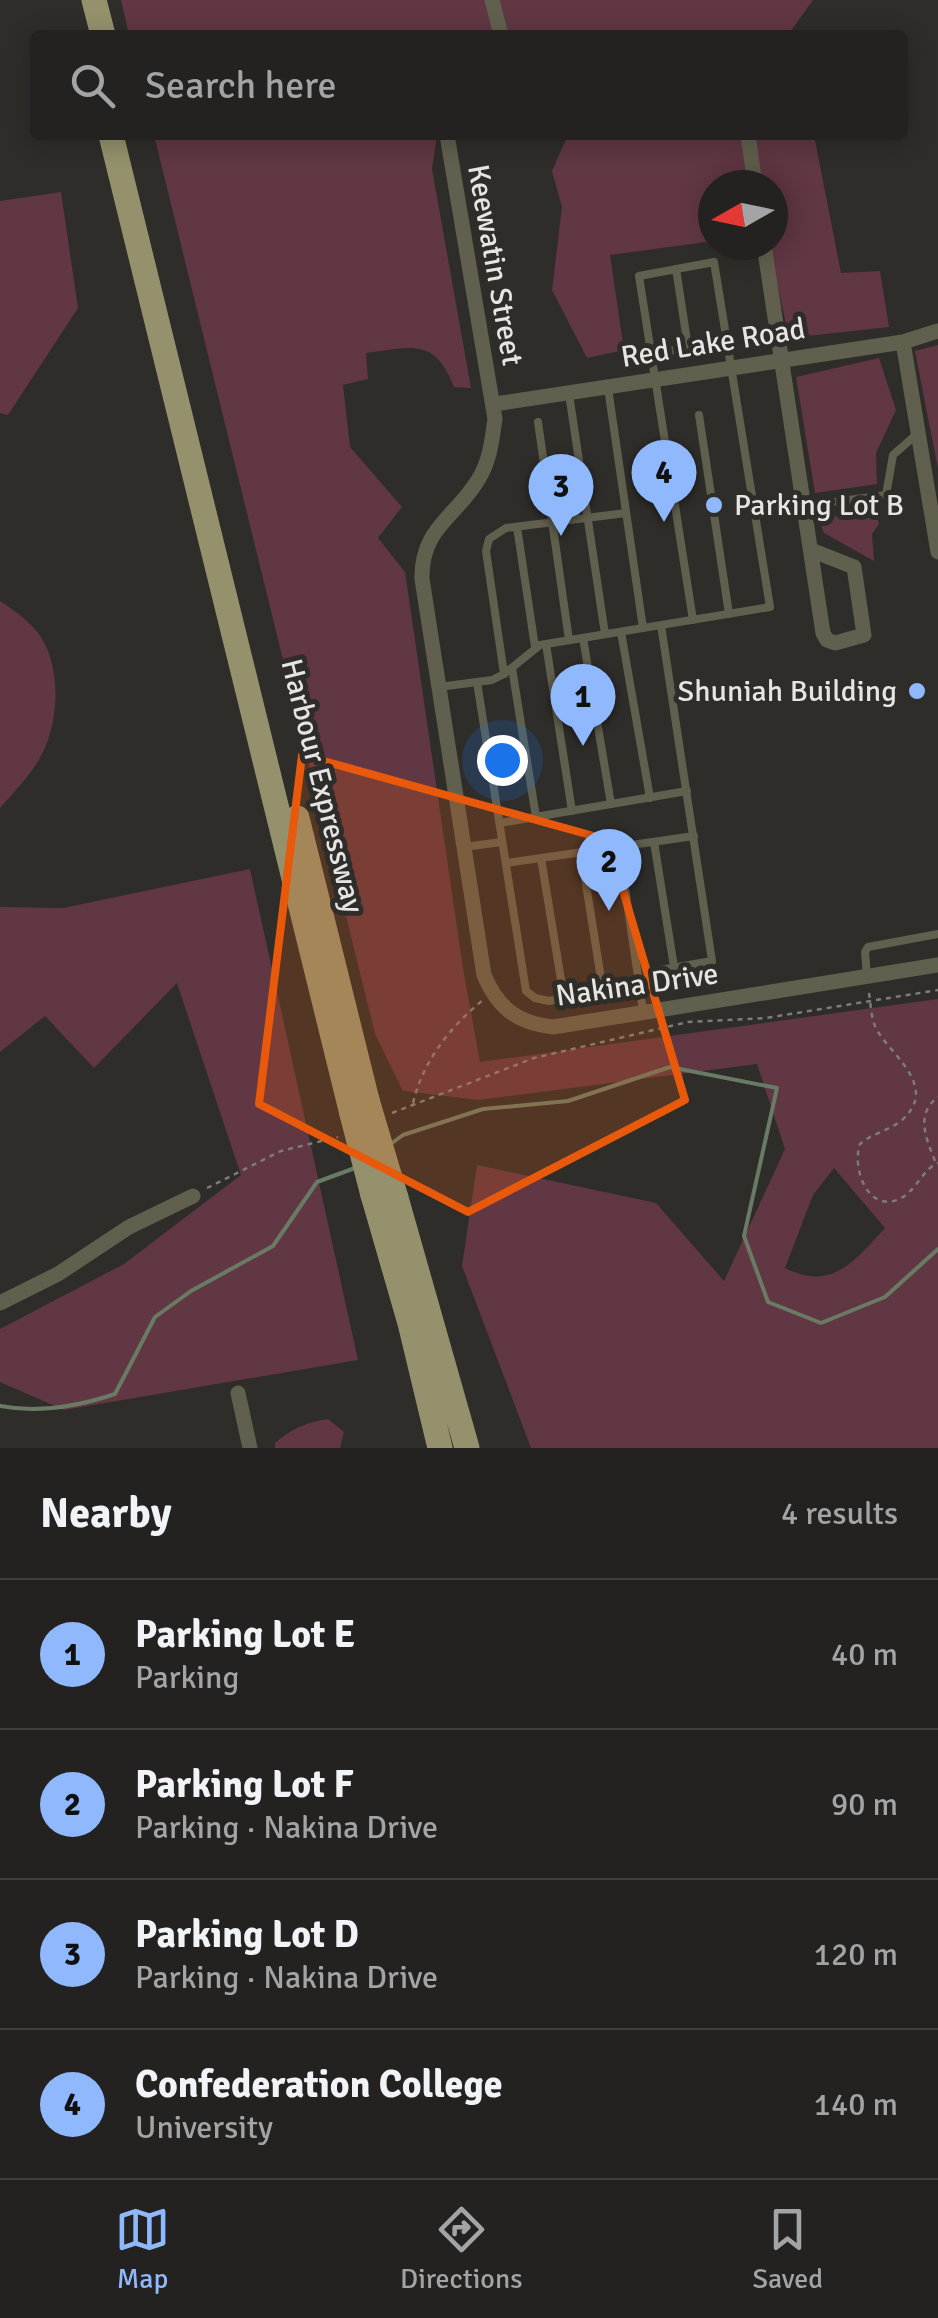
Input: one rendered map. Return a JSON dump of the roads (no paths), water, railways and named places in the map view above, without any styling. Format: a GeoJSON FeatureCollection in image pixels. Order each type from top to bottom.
{"type":"FeatureCollection","features":[{"type":"Feature","properties":{"kind":"main road"},"geometry":{"type":"LineString","coordinates":[[77,0],[85,30]]}},
{"type":"Feature","properties":{"kind":"main road"},"geometry":{"type":"LineString","coordinates":[[94,0],[102,30]]}},
{"type":"Feature","properties":{"kind":"main road","name":"Harbour Expressway"},"geometry":{"type":"LineString","coordinates":[[111,140],[384,1197],[468,1448]]}},
{"type":"Feature","properties":{"kind":"main road","name":"Harbour Expressway"},"geometry":{"type":"LineString","coordinates":[[129,140],[362,1116]]}},
{"type":"Feature","properties":{"kind":"main road","name":"Harbour Expressway"},"geometry":{"type":"LineString","coordinates":[[384,1197],[440,1448]]}},
{"type":"Feature","properties":{"kind":"street"},"geometry":{"type":"LineString","coordinates":[[492,0],[500,30]]}},
{"type":"Feature","properties":{"kind":"street","name":"Keewatin Street"},"geometry":{"type":"LineString","coordinates":[[447,140],[494,404]]}},
{"type":"Feature","properties":{"kind":"street"},"geometry":{"type":"LineString","coordinates":[[749,140],[753,170]]}},
{"type":"Feature","properties":{"kind":"street"},"geometry":{"type":"LineString","coordinates":[[766,260],[780,360],[811,550],[827,640],[835,642],[864,635],[854,567],[811,550]]}},
{"type":"Feature","properties":{"kind":"street","name":"Red Lake Road"},"geometry":{"type":"LineString","coordinates":[[494,404],[903,342],[938,330]]}},
{"type":"Feature","properties":{"kind":"street"},"geometry":{"type":"LineString","coordinates":[[903,342],[917,434],[933,490],[938,552]]}},
{"type":"Feature","properties":{"kind":"street"},"geometry":{"type":"LineString","coordinates":[[464,847],[421,561],[425,544],[478,482],[495,419],[494,404]]}},
{"type":"Feature","properties":{"kind":"street","name":"Nakina Drive"},"geometry":{"type":"LineString","coordinates":[[464,847],[484,975],[492,993],[515,1017],[534,1025],[553,1027],[938,965]]}},
{"type":"Feature","properties":{"kind":"street"},"geometry":{"type":"LineString","coordinates":[[0,1304],[58,1274],[129,1227],[193,1196]]}},
{"type":"Feature","properties":{"kind":"street"},"geometry":{"type":"LineString","coordinates":[[238,1393],[250,1448]]}},
{"type":"Feature","properties":{"kind":"lane"},"geometry":{"type":"LineString","coordinates":[[439,688],[478,682],[508,671],[535,647],[546,644],[621,632],[770,607],[714,262],[639,276],[692,620]]}},
{"type":"Feature","properties":{"kind":"lane"},"geometry":{"type":"LineString","coordinates":[[676,269],[688,347]]}},
{"type":"Feature","properties":{"kind":"lane"},"geometry":{"type":"LineString","coordinates":[[652,354],[726,341]]}},
{"type":"Feature","properties":{"kind":"lane"},"geometry":{"type":"LineString","coordinates":[[608,388],[643,628]]}},
{"type":"Feature","properties":{"kind":"lane"},"geometry":{"type":"LineString","coordinates":[[570,394],[605,634]]}},
{"type":"Feature","properties":{"kind":"lane"},"geometry":{"type":"LineString","coordinates":[[699,416],[729,614]]}},
{"type":"Feature","properties":{"kind":"lane"},"geometry":{"type":"LineString","coordinates":[[538,422],[569,640]]}},
{"type":"Feature","properties":{"kind":"lane"},"geometry":{"type":"LineString","coordinates":[[804,506],[886,495],[893,455],[917,434]]}},
{"type":"Feature","properties":{"kind":"lane"},"geometry":{"type":"LineString","coordinates":[[536,817],[485,546],[496,532],[517,527],[626,513]]}},
{"type":"Feature","properties":{"kind":"lane"},"geometry":{"type":"LineString","coordinates":[[517,527],[535,647]]}},
{"type":"Feature","properties":{"kind":"lane"},"geometry":{"type":"LineString","coordinates":[[478,682],[523,985],[530,996],[540,1000],[640,984],[660,970],[712,960],[661,625]]}},
{"type":"Feature","properties":{"kind":"lane"},"geometry":{"type":"LineString","coordinates":[[621,632],[650,798]]}},
{"type":"Feature","properties":{"kind":"lane"},"geometry":{"type":"LineString","coordinates":[[583,638],[611,804]]}},
{"type":"Feature","properties":{"kind":"lane"},"geometry":{"type":"LineString","coordinates":[[546,644],[572,811]]}},
{"type":"Feature","properties":{"kind":"lane"},"geometry":{"type":"LineString","coordinates":[[500,823],[687,791]]}},
{"type":"Feature","properties":{"kind":"lane"},"geometry":{"type":"LineString","coordinates":[[506,864],[694,836]]}},
{"type":"Feature","properties":{"kind":"lane"},"geometry":{"type":"LineString","coordinates":[[464,847],[502,842]]}},
{"type":"Feature","properties":{"kind":"lane"},"geometry":{"type":"LineString","coordinates":[[654,842],[674,968]]}},
{"type":"Feature","properties":{"kind":"lane"},"geometry":{"type":"LineString","coordinates":[[619,847],[644,1013]]}},
{"type":"Feature","properties":{"kind":"lane"},"geometry":{"type":"LineString","coordinates":[[581,853],[602,991]]}},
{"type":"Feature","properties":{"kind":"lane"},"geometry":{"type":"LineString","coordinates":[[541,858],[564,998]]}},
{"type":"Feature","properties":{"kind":"lane"},"geometry":{"type":"LineString","coordinates":[[866,977],[868,946],[938,934]]}},
{"type":"Feature","properties":{"kind":"waterway"},"geometry":{"type":"LineString","coordinates":[[392,1143],[403,1135],[483,1109],[568,1101],[670,1067],[777,1088],[744,1236],[768,1302],[821,1323],[885,1297],[938,1249]]}},
{"type":"Feature","properties":{"kind":"waterway"},"geometry":{"type":"LineString","coordinates":[[0,1406],[58,1407],[115,1394],[155,1317],[191,1291],[273,1246],[317,1182],[355,1168]]}},
{"type":"Feature","properties":{"kind":"place","name":"Parking Lot B"},"geometry":{"type":"Point","coordinates":[714,505]}},
{"type":"Feature","properties":{"kind":"place","name":"Confederation College"},"geometry":{"type":"Point","coordinates":[664,522]}},
{"type":"Feature","properties":{"kind":"place","name":"Parking Lot D"},"geometry":{"type":"Point","coordinates":[561,536]}},
{"type":"Feature","properties":{"kind":"place","name":"Shuniah Building"},"geometry":{"type":"Point","coordinates":[917,691]}},
{"type":"Feature","properties":{"kind":"place","name":"Parking Lot E"},"geometry":{"type":"Point","coordinates":[583,746]}},
{"type":"Feature","properties":{"kind":"place","name":"Parking Lot F"},"geometry":{"type":"Point","coordinates":[609,911]}}]}
